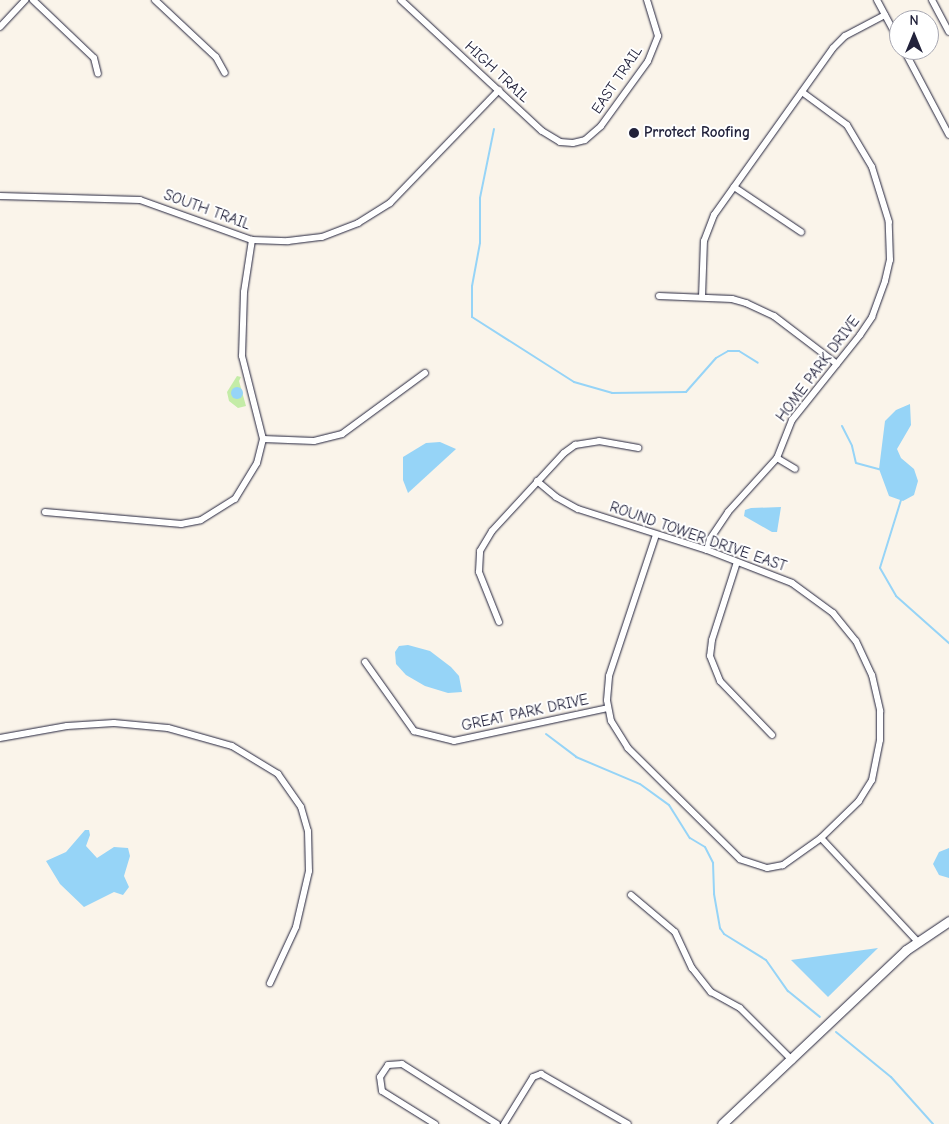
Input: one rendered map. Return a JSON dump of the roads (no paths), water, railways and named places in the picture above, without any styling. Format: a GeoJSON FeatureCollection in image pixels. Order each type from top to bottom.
{"type":"FeatureCollection","features":[{"type":"Feature","properties":{"kind":"main road"},"geometry":{"type":"LineString","coordinates":[[722,1124],[917,941],[949,921]]}},
{"type":"Feature","properties":{"kind":"street"},"geometry":{"type":"LineString","coordinates":[[0,27],[25,0]]}},
{"type":"Feature","properties":{"kind":"street"},"geometry":{"type":"LineString","coordinates":[[33,0],[94,58],[98,74]]}},
{"type":"Feature","properties":{"kind":"street"},"geometry":{"type":"LineString","coordinates":[[155,0],[216,57],[225,73]]}},
{"type":"Feature","properties":{"kind":"street","name":"HIGH TRAIL"},"geometry":{"type":"LineString","coordinates":[[401,0],[550,137],[573,143],[585,140]]}},
{"type":"Feature","properties":{"kind":"street","name":"EAST TRAIL"},"geometry":{"type":"LineString","coordinates":[[585,140],[601,126],[648,61],[658,36],[648,0]]}},
{"type":"Feature","properties":{"kind":"street"},"geometry":{"type":"LineString","coordinates":[[877,0],[889,22]]}},
{"type":"Feature","properties":{"kind":"street"},"geometry":{"type":"LineString","coordinates":[[932,0],[949,32]]}},
{"type":"Feature","properties":{"kind":"street"},"geometry":{"type":"LineString","coordinates":[[702,297],[704,241],[708,226],[838,42],[885,15]]}},
{"type":"Feature","properties":{"kind":"street"},"geometry":{"type":"LineString","coordinates":[[909,60],[949,135]]}},
{"type":"Feature","properties":{"kind":"street","name":"SOUTH TRAIL"},"geometry":{"type":"LineString","coordinates":[[0,196],[140,200],[252,240],[288,241],[322,237],[376,212],[402,193],[498,90]]}},
{"type":"Feature","properties":{"kind":"street","name":"HOME PARK DRIVE"},"geometry":{"type":"LineString","coordinates":[[706,550],[710,539],[728,512],[777,458],[792,420],[860,335],[880,299],[890,260],[889,222],[878,182],[854,134],[843,122],[802,92]]}},
{"type":"Feature","properties":{"kind":"street"},"geometry":{"type":"LineString","coordinates":[[734,187],[800,232]]}},
{"type":"Feature","properties":{"kind":"street"},"geometry":{"type":"LineString","coordinates":[[45,512],[163,524],[201,520],[235,499],[257,463],[263,439],[242,356],[244,292],[252,240]]}},
{"type":"Feature","properties":{"kind":"street"},"geometry":{"type":"LineString","coordinates":[[658,296],[732,299],[765,312],[837,364]]}},
{"type":"Feature","properties":{"kind":"street"},"geometry":{"type":"LineString","coordinates":[[263,439],[314,441],[342,434],[425,373]]}},
{"type":"Feature","properties":{"kind":"street"},"geometry":{"type":"LineString","coordinates":[[499,622],[479,572],[480,551],[492,531],[537,481],[575,445],[599,441],[638,448]]}},
{"type":"Feature","properties":{"kind":"street"},"geometry":{"type":"LineString","coordinates":[[777,458],[795,469]]}},
{"type":"Feature","properties":{"kind":"street","name":"ROUND TOWER DRIVE EAST"},"geometry":{"type":"LineString","coordinates":[[537,481],[566,504],[706,550],[777,576],[820,601],[856,641],[872,675],[880,711],[880,740],[872,780],[859,801],[821,838],[789,862],[776,868],[758,866],[740,859],[628,748],[615,730],[608,708]]}},
{"type":"Feature","properties":{"kind":"street"},"geometry":{"type":"LineString","coordinates":[[608,708],[612,666],[656,535]]}},
{"type":"Feature","properties":{"kind":"street"},"geometry":{"type":"LineString","coordinates":[[737,562],[712,640],[710,656],[720,681],[772,735]]}},
{"type":"Feature","properties":{"kind":"street","name":"GREAT PARK DRIVE"},"geometry":{"type":"LineString","coordinates":[[365,662],[414,731],[454,741],[608,708]]}},
{"type":"Feature","properties":{"kind":"street"},"geometry":{"type":"LineString","coordinates":[[0,738],[67,726],[114,723],[168,728],[232,746],[278,774],[301,807],[308,831],[309,871],[296,927],[270,983]]}},
{"type":"Feature","properties":{"kind":"street"},"geometry":{"type":"LineString","coordinates":[[821,838],[917,941]]}},
{"type":"Feature","properties":{"kind":"street"},"geometry":{"type":"LineString","coordinates":[[631,895],[676,932],[692,968],[711,992],[740,1008],[792,1060]]}},
{"type":"Feature","properties":{"kind":"street"},"geometry":{"type":"LineString","coordinates":[[435,1124],[382,1091],[380,1077],[388,1065],[402,1064],[497,1124]]}},
{"type":"Feature","properties":{"kind":"street"},"geometry":{"type":"LineString","coordinates":[[504,1124],[533,1077],[546,1074],[628,1124]]}},
{"type":"Feature","properties":{"kind":"water"},"geometry":{"type":"Polygon","coordinates":[[[235,387],[239,387],[243,393],[239,399],[235,399],[231,395],[231,391],[235,387]]]}},
{"type":"Feature","properties":{"kind":"water"},"geometry":{"type":"Polygon","coordinates":[[[910,404],[911,425],[897,449],[901,458],[914,469],[918,481],[914,495],[903,501],[889,496],[879,469],[885,421],[896,410],[910,404]]]}},
{"type":"Feature","properties":{"kind":"water"},"geometry":{"type":"Polygon","coordinates":[[[440,442],[456,449],[408,493],[403,480],[403,457],[426,443],[440,442]]]}},
{"type":"Feature","properties":{"kind":"water"},"geometry":{"type":"Polygon","coordinates":[[[781,507],[777,532],[772,532],[744,516],[745,510],[751,508],[781,507]]]}},
{"type":"Feature","properties":{"kind":"water"},"geometry":{"type":"Polygon","coordinates":[[[408,645],[430,651],[451,667],[459,676],[462,692],[448,693],[425,686],[406,675],[396,664],[395,652],[399,646],[408,645]]]}},
{"type":"Feature","properties":{"kind":"water"},"geometry":{"type":"Polygon","coordinates":[[[85,830],[89,830],[90,835],[86,846],[97,858],[114,847],[128,848],[130,856],[124,876],[129,887],[123,895],[114,892],[84,907],[60,884],[46,861],[66,852],[85,830]]]}},
{"type":"Feature","properties":{"kind":"water"},"geometry":{"type":"Polygon","coordinates":[[[949,848],[949,878],[939,875],[933,864],[939,852],[949,848]]]}},
{"type":"Feature","properties":{"kind":"water"},"geometry":{"type":"Polygon","coordinates":[[[878,948],[828,997],[791,960],[878,948]]]}},
{"type":"Feature","properties":{"kind":"waterway"},"geometry":{"type":"LineString","coordinates":[[494,129],[480,198],[480,243],[472,286],[472,317],[574,382],[612,393],[686,392],[716,358],[728,351],[739,351],[758,363]]}},
{"type":"Feature","properties":{"kind":"waterway"},"geometry":{"type":"LineString","coordinates":[[842,426],[852,446],[856,463],[879,469]]}},
{"type":"Feature","properties":{"kind":"waterway"},"geometry":{"type":"LineString","coordinates":[[901,500],[880,568],[896,596],[949,643]]}},
{"type":"Feature","properties":{"kind":"waterway"},"geometry":{"type":"LineString","coordinates":[[546,734],[576,757],[640,784],[669,805],[690,838],[705,847],[713,863],[714,894],[720,928],[724,934],[766,960],[788,991],[820,1017]]}},
{"type":"Feature","properties":{"kind":"waterway"},"geometry":{"type":"LineString","coordinates":[[836,1032],[891,1077],[933,1124]]}},
{"type":"Feature","properties":{"kind":"place","name":"Prrotect Roofing"},"geometry":{"type":"Point","coordinates":[634,133]}}]}
